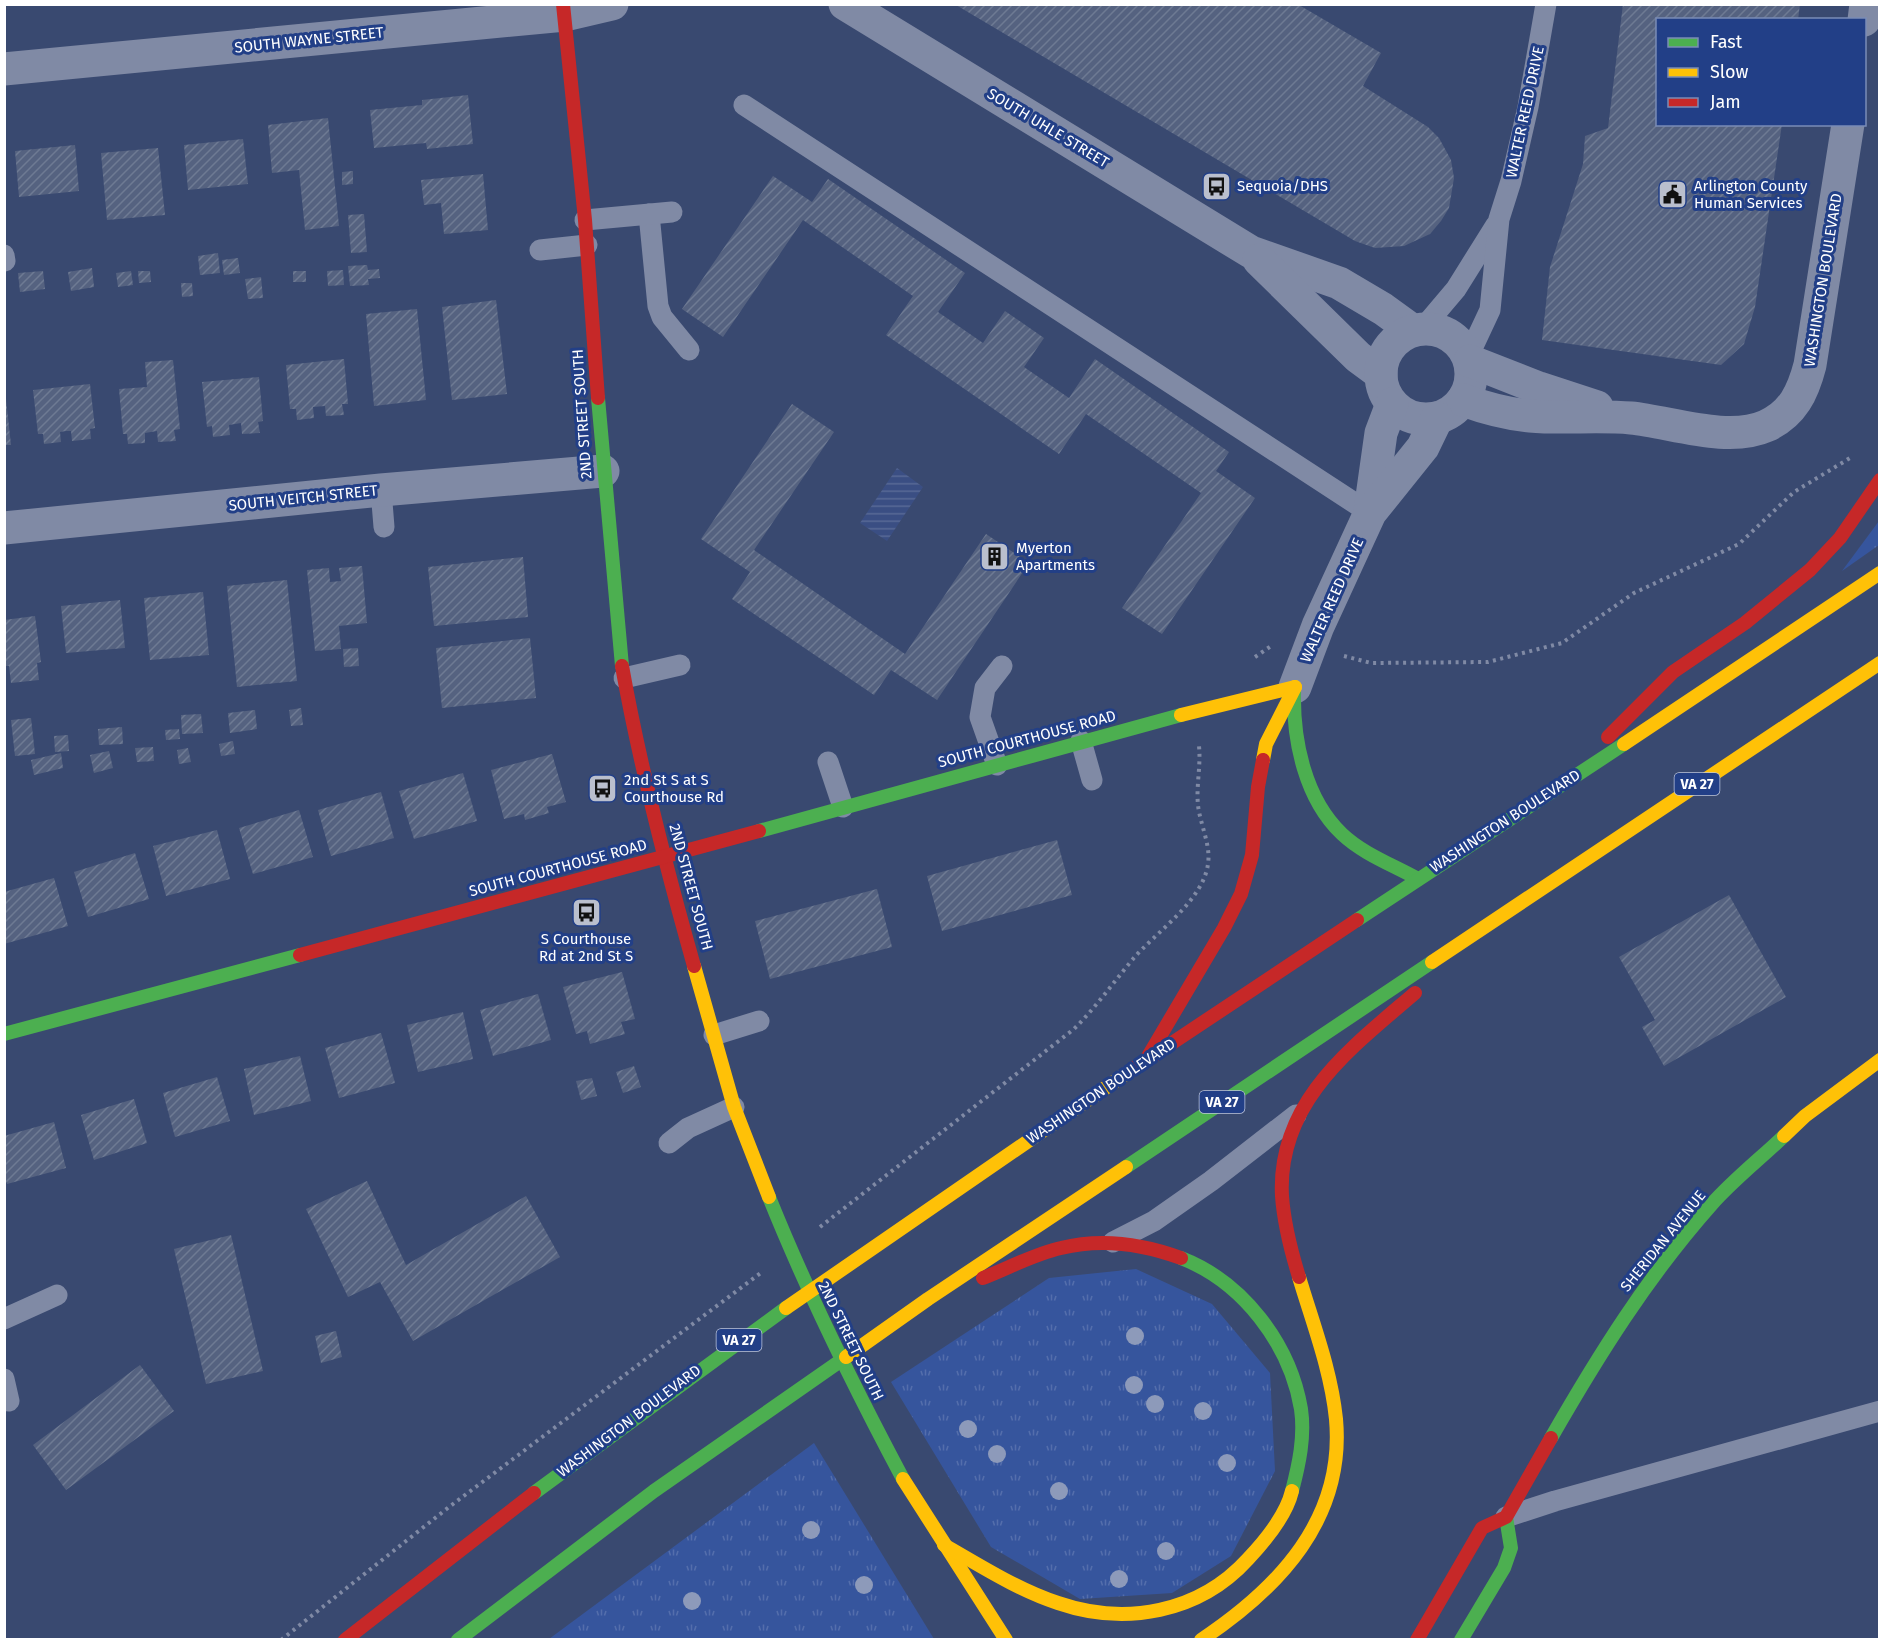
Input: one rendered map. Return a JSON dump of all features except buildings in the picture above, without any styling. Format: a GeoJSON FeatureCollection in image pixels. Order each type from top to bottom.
{"type":"FeatureCollection","features":[{"type":"Feature","properties":{"kind":"main road","name":"2ND STREET SOUTH"},"geometry":{"type":"LineString","coordinates":[[564,10],[585,220],[603,471],[624,678],[632,722],[665,857],[734,1107],[795,1262],[863,1403],[910,1491],[1006,1640]]}},
{"type":"Feature","properties":{"kind":"main road"},"geometry":{"type":"LineString","coordinates":[[1561,784],[1673,672],[1745,623],[1809,570],[1840,538],[1880,480]]}},
{"type":"Feature","properties":{"kind":"main road","name":"WASHINGTON BOULEVARD"},"geometry":{"type":"LineString","coordinates":[[345,1640],[529,1496],[716,1357],[955,1190],[1146,1060],[1880,573]]}},
{"type":"Feature","properties":{"kind":"main road","name":"VA 27"},"geometry":{"type":"LineString","coordinates":[[458,1640],[654,1491],[928,1299],[1880,663]]}},
{"type":"Feature","properties":{"kind":"main road","name":"SOUTH COURTHOUSE ROAD"},"geometry":{"type":"LineString","coordinates":[[4,1034],[665,857],[1081,741],[1295,687]]}},
{"type":"Feature","properties":{"kind":"main road","name":"WALTER REED DRIVE"},"geometry":{"type":"LineString","coordinates":[[1295,687],[1294,726],[1301,763],[1331,822],[1353,843],[1418,879]]}},
{"type":"Feature","properties":{"kind":"main road","name":"WALTER REED DRIVE"},"geometry":{"type":"LineString","coordinates":[[1146,1060],[1224,928],[1241,894],[1252,855],[1258,787],[1266,744],[1295,687]]}},
{"type":"Feature","properties":{"kind":"main road"},"geometry":{"type":"LineString","coordinates":[[1201,1640],[1247,1609],[1288,1569],[1316,1527],[1333,1477],[1336,1422],[1330,1388],[1286,1234],[1281,1208],[1281,1185],[1285,1160],[1291,1134],[1300,1112],[1313,1092],[1342,1057],[1516,905]]}},
{"type":"Feature","properties":{"kind":"main road","name":"SHERIDAN AVENUE"},"geometry":{"type":"LineString","coordinates":[[1506,1517],[1576,1395],[1646,1285],[1712,1204],[1805,1116],[1880,1060]]}},
{"type":"Feature","properties":{"kind":"main road"},"geometry":{"type":"LineString","coordinates":[[928,1299],[1061,1248],[1109,1244],[1137,1245],[1163,1251],[1188,1260],[1214,1275],[1239,1294],[1261,1317],[1278,1342],[1291,1368],[1299,1394],[1302,1420],[1299,1470],[1292,1496],[1281,1518],[1251,1559],[1212,1590],[1190,1603],[1168,1610],[1123,1615],[1076,1609],[1030,1591],[944,1545]]}},
{"type":"Feature","properties":{"kind":"main road"},"geometry":{"type":"LineString","coordinates":[[1417,1640],[1482,1528],[1506,1517],[1511,1548],[1504,1568],[1461,1640]]}},
{"type":"Feature","properties":{"kind":"street","name":"SOUTH WAYNE STREET"},"geometry":{"type":"LineString","coordinates":[[4,69],[612,4]]}},
{"type":"Feature","properties":{"kind":"street","name":"SOUTH UHLE STREET"},"geometry":{"type":"LineString","coordinates":[[844,4],[1251,252],[1339,284],[1418,329]]}},
{"type":"Feature","properties":{"kind":"street","name":"WASHINGTON BOULEVARD"},"geometry":{"type":"LineString","coordinates":[[1630,418],[1706,430],[1737,432],[1765,427],[1789,411],[1798,398],[1810,365],[1848,126]]}},
{"type":"Feature","properties":{"kind":"street","name":"SOUTH UHLE STREET"},"geometry":{"type":"LineString","coordinates":[[1251,252],[1358,357],[1381,374]]}},
{"type":"Feature","properties":{"kind":"street"},"geometry":{"type":"LineString","coordinates":[[1418,329],[1437,329],[1451,335],[1462,345],[1469,359],[1472,374],[1470,388],[1450,409],[1425,420],[1402,412],[1392,404],[1382,385],[1382,363],[1386,352],[1402,335],[1418,329]]}},
{"type":"Feature","properties":{"kind":"street"},"geometry":{"type":"LineString","coordinates":[[1469,359],[1539,388],[1630,418]]}},
{"type":"Feature","properties":{"kind":"street","name":"WALTER REED DRIVE"},"geometry":{"type":"LineString","coordinates":[[1370,513],[1381,433],[1392,404]]}},
{"type":"Feature","properties":{"kind":"street","name":"WALTER REED DRIVE"},"geometry":{"type":"LineString","coordinates":[[1295,687],[1318,626],[1370,513],[1450,409]]}},
{"type":"Feature","properties":{"kind":"street"},"geometry":{"type":"LineString","coordinates":[[1450,409],[1491,410],[1532,417],[1630,418]]}},
{"type":"Feature","properties":{"kind":"street","name":"SOUTH VEITCH STREET"},"geometry":{"type":"LineString","coordinates":[[4,528],[381,490],[603,471]]}},
{"type":"Feature","properties":{"kind":"lane","name":"WALTER REED DRIVE"},"geometry":{"type":"LineString","coordinates":[[1469,359],[1490,310],[1499,219],[1511,181],[1528,107],[1546,4]]}},
{"type":"Feature","properties":{"kind":"lane"},"geometry":{"type":"LineString","coordinates":[[744,105],[1370,513]]}},
{"type":"Feature","properties":{"kind":"lane"},"geometry":{"type":"LineString","coordinates":[[585,220],[672,212]]}},
{"type":"Feature","properties":{"kind":"lane"},"geometry":{"type":"LineString","coordinates":[[649,214],[658,306],[662,317],[689,350]]}},
{"type":"Feature","properties":{"kind":"lane","name":"WALTER REED DRIVE"},"geometry":{"type":"LineString","coordinates":[[1418,329],[1456,289],[1499,219]]}},
{"type":"Feature","properties":{"kind":"lane"},"geometry":{"type":"LineString","coordinates":[[540,250],[587,245]]}},
{"type":"Feature","properties":{"kind":"lane"},"geometry":{"type":"LineString","coordinates":[[4,255],[5,261]]}},
{"type":"Feature","properties":{"kind":"lane"},"geometry":{"type":"LineString","coordinates":[[381,490],[384,527]]}},
{"type":"Feature","properties":{"kind":"lane"},"geometry":{"type":"LineString","coordinates":[[624,678],[680,665]]}},
{"type":"Feature","properties":{"kind":"lane"},"geometry":{"type":"LineString","coordinates":[[997,765],[980,717],[985,688],[1002,666]]}},
{"type":"Feature","properties":{"kind":"lane"},"geometry":{"type":"LineString","coordinates":[[1081,741],[1092,780]]}},
{"type":"Feature","properties":{"kind":"lane"},"geometry":{"type":"LineString","coordinates":[[828,762],[843,807]]}},
{"type":"Feature","properties":{"kind":"lane"},"geometry":{"type":"LineString","coordinates":[[714,1035],[759,1021]]}},
{"type":"Feature","properties":{"kind":"lane"},"geometry":{"type":"LineString","coordinates":[[669,1143],[688,1128],[734,1107]]}},
{"type":"Feature","properties":{"kind":"lane"},"geometry":{"type":"LineString","coordinates":[[1109,1244],[1154,1221],[1211,1181],[1300,1112]]}},
{"type":"Feature","properties":{"kind":"lane"},"geometry":{"type":"LineString","coordinates":[[4,1319],[57,1294]]}},
{"type":"Feature","properties":{"kind":"lane"},"geometry":{"type":"LineString","coordinates":[[4,1378],[9,1401]]}},
{"type":"Feature","properties":{"kind":"lane"},"geometry":{"type":"LineString","coordinates":[[1506,1517],[1555,1501],[1880,1411]]}},
{"type":"Feature","properties":{"kind":"path"},"geometry":{"type":"LineString","coordinates":[[1358,660],[1371,663],[1417,664],[1488,662],[1562,643],[1634,593],[1739,544],[1794,492],[1850,458]]}},
{"type":"Feature","properties":{"kind":"path"},"geometry":{"type":"LineString","coordinates":[[1251,659],[1258,656],[1274,640]]}},
{"type":"Feature","properties":{"kind":"green space"},"geometry":{"type":"Polygon","coordinates":[[[1879,521],[1879,545],[1842,571],[1879,521]]]}},
{"type":"Feature","properties":{"kind":"green space"},"geometry":{"type":"Polygon","coordinates":[[[1136,1269],[1212,1304],[1270,1373],[1275,1471],[1231,1556],[1172,1593],[1080,1599],[991,1547],[891,1382],[1049,1278],[1136,1269]]]}},
{"type":"Feature","properties":{"kind":"green space"},"geometry":{"type":"Polygon","coordinates":[[[814,1443],[934,1639],[549,1639],[814,1443]]]}},
{"type":"Feature","properties":{"kind":"shaded area"},"geometry":{"type":"Polygon","coordinates":[[[897,468],[923,487],[887,541],[860,523],[897,468]]]}},
{"type":"Feature","properties":{"kind":"traffic: fast"},"geometry":{"type":"LineString","coordinates":[[598,398],[622,666]]}},
{"type":"Feature","properties":{"kind":"traffic: fast"},"geometry":{"type":"LineString","coordinates":[[1294,692],[1296,730],[1304,768],[1310,787],[1329,820],[1359,848],[1418,879]]}},
{"type":"Feature","properties":{"kind":"traffic: fast"},"geometry":{"type":"LineString","coordinates":[[759,831],[1181,715]]}},
{"type":"Feature","properties":{"kind":"traffic: fast"},"geometry":{"type":"LineString","coordinates":[[1357,920],[1624,744]]}},
{"type":"Feature","properties":{"kind":"traffic: fast"},"geometry":{"type":"LineString","coordinates":[[4,1034],[300,955]]}},
{"type":"Feature","properties":{"kind":"traffic: fast"},"geometry":{"type":"LineString","coordinates":[[1126,1167],[1432,962]]}},
{"type":"Feature","properties":{"kind":"traffic: fast"},"geometry":{"type":"LineString","coordinates":[[1551,1438],[1625,1317],[1666,1260],[1719,1196],[1784,1136]]}},
{"type":"Feature","properties":{"kind":"traffic: fast"},"geometry":{"type":"LineString","coordinates":[[769,1197],[832,1340],[903,1479]]}},
{"type":"Feature","properties":{"kind":"traffic: fast"},"geometry":{"type":"LineString","coordinates":[[1181,1258],[1204,1269],[1243,1299],[1275,1339],[1286,1361],[1295,1385],[1302,1419],[1301,1450],[1292,1491]]}},
{"type":"Feature","properties":{"kind":"traffic: fast"},"geometry":{"type":"LineString","coordinates":[[534,1493],[786,1308]]}},
{"type":"Feature","properties":{"kind":"traffic: fast"},"geometry":{"type":"LineString","coordinates":[[458,1640],[654,1491],[846,1357]]}},
{"type":"Feature","properties":{"kind":"traffic: fast"},"geometry":{"type":"LineString","coordinates":[[1461,1640],[1504,1568],[1511,1548],[1506,1517]]}},
{"type":"Feature","properties":{"kind":"traffic: slow"},"geometry":{"type":"LineString","coordinates":[[1624,744],[1880,573]]}},
{"type":"Feature","properties":{"kind":"traffic: slow"},"geometry":{"type":"LineString","coordinates":[[1432,962],[1880,663]]}},
{"type":"Feature","properties":{"kind":"traffic: slow"},"geometry":{"type":"LineString","coordinates":[[1181,715],[1295,687]]}},
{"type":"Feature","properties":{"kind":"traffic: slow"},"geometry":{"type":"LineString","coordinates":[[1263,760],[1266,744],[1295,687]]}},
{"type":"Feature","properties":{"kind":"traffic: slow"},"geometry":{"type":"LineString","coordinates":[[694,966],[734,1107],[769,1197]]}},
{"type":"Feature","properties":{"kind":"traffic: slow"},"geometry":{"type":"LineString","coordinates":[[1784,1136],[1805,1116],[1880,1060]]}},
{"type":"Feature","properties":{"kind":"traffic: slow"},"geometry":{"type":"LineString","coordinates":[[786,1308],[1127,1073]]}},
{"type":"Feature","properties":{"kind":"traffic: slow"},"geometry":{"type":"LineString","coordinates":[[846,1357],[928,1299],[1126,1167]]}},
{"type":"Feature","properties":{"kind":"traffic: slow"},"geometry":{"type":"LineString","coordinates":[[1201,1640],[1230,1620],[1280,1574],[1301,1547],[1318,1519],[1330,1488],[1336,1455],[1334,1401],[1321,1347],[1299,1277]]}},
{"type":"Feature","properties":{"kind":"traffic: slow"},"geometry":{"type":"LineString","coordinates":[[903,1479],[1006,1640]]}},
{"type":"Feature","properties":{"kind":"traffic: slow"},"geometry":{"type":"LineString","coordinates":[[944,1545],[1014,1584],[1058,1603],[1083,1610],[1109,1613],[1160,1610],[1184,1603],[1207,1592],[1229,1577],[1255,1552],[1274,1528],[1285,1510],[1292,1491]]}},
{"type":"Feature","properties":{"kind":"traffic: jam"},"geometry":{"type":"LineString","coordinates":[[563,4],[585,220],[598,398]]}},
{"type":"Feature","properties":{"kind":"traffic: jam"},"geometry":{"type":"LineString","coordinates":[[1608,737],[1673,672],[1745,623],[1810,570],[1840,538],[1880,480]]}},
{"type":"Feature","properties":{"kind":"traffic: jam"},"geometry":{"type":"LineString","coordinates":[[622,666],[654,817],[694,966]]}},
{"type":"Feature","properties":{"kind":"traffic: jam"},"geometry":{"type":"LineString","coordinates":[[1146,1060],[1224,928],[1241,894],[1252,855],[1258,787],[1263,760]]}},
{"type":"Feature","properties":{"kind":"traffic: jam"},"geometry":{"type":"LineString","coordinates":[[300,955],[759,831]]}},
{"type":"Feature","properties":{"kind":"traffic: jam"},"geometry":{"type":"LineString","coordinates":[[1127,1073],[1357,920]]}},
{"type":"Feature","properties":{"kind":"traffic: jam"},"geometry":{"type":"LineString","coordinates":[[1299,1277],[1288,1237],[1282,1196],[1284,1163],[1292,1132],[1305,1105],[1343,1057],[1415,993]]}},
{"type":"Feature","properties":{"kind":"traffic: jam"},"geometry":{"type":"LineString","coordinates":[[983,1278],[1031,1257],[1091,1243],[1137,1246],[1181,1258]]}},
{"type":"Feature","properties":{"kind":"traffic: jam"},"geometry":{"type":"LineString","coordinates":[[1417,1640],[1482,1528],[1506,1517],[1551,1438]]}},
{"type":"Feature","properties":{"kind":"traffic: jam"},"geometry":{"type":"LineString","coordinates":[[345,1640],[534,1493]]}},
{"type":"Feature","properties":{"kind":"place","name":"Sequoia/DHS"},"geometry":{"type":"Point","coordinates":[1216,186]}},
{"type":"Feature","properties":{"kind":"place","name":"Arlington County Human Services"},"geometry":{"type":"Point","coordinates":[1673,195]}},
{"type":"Feature","properties":{"kind":"place","name":"Myerton Apartments"},"geometry":{"type":"Point","coordinates":[995,557]}},
{"type":"Feature","properties":{"kind":"place","name":"2nd St S at S Courthouse Rd"},"geometry":{"type":"Point","coordinates":[603,789]}},
{"type":"Feature","properties":{"kind":"place","name":"S Courthouse Rd at 2nd St S"},"geometry":{"type":"Point","coordinates":[586,912]}}]}
